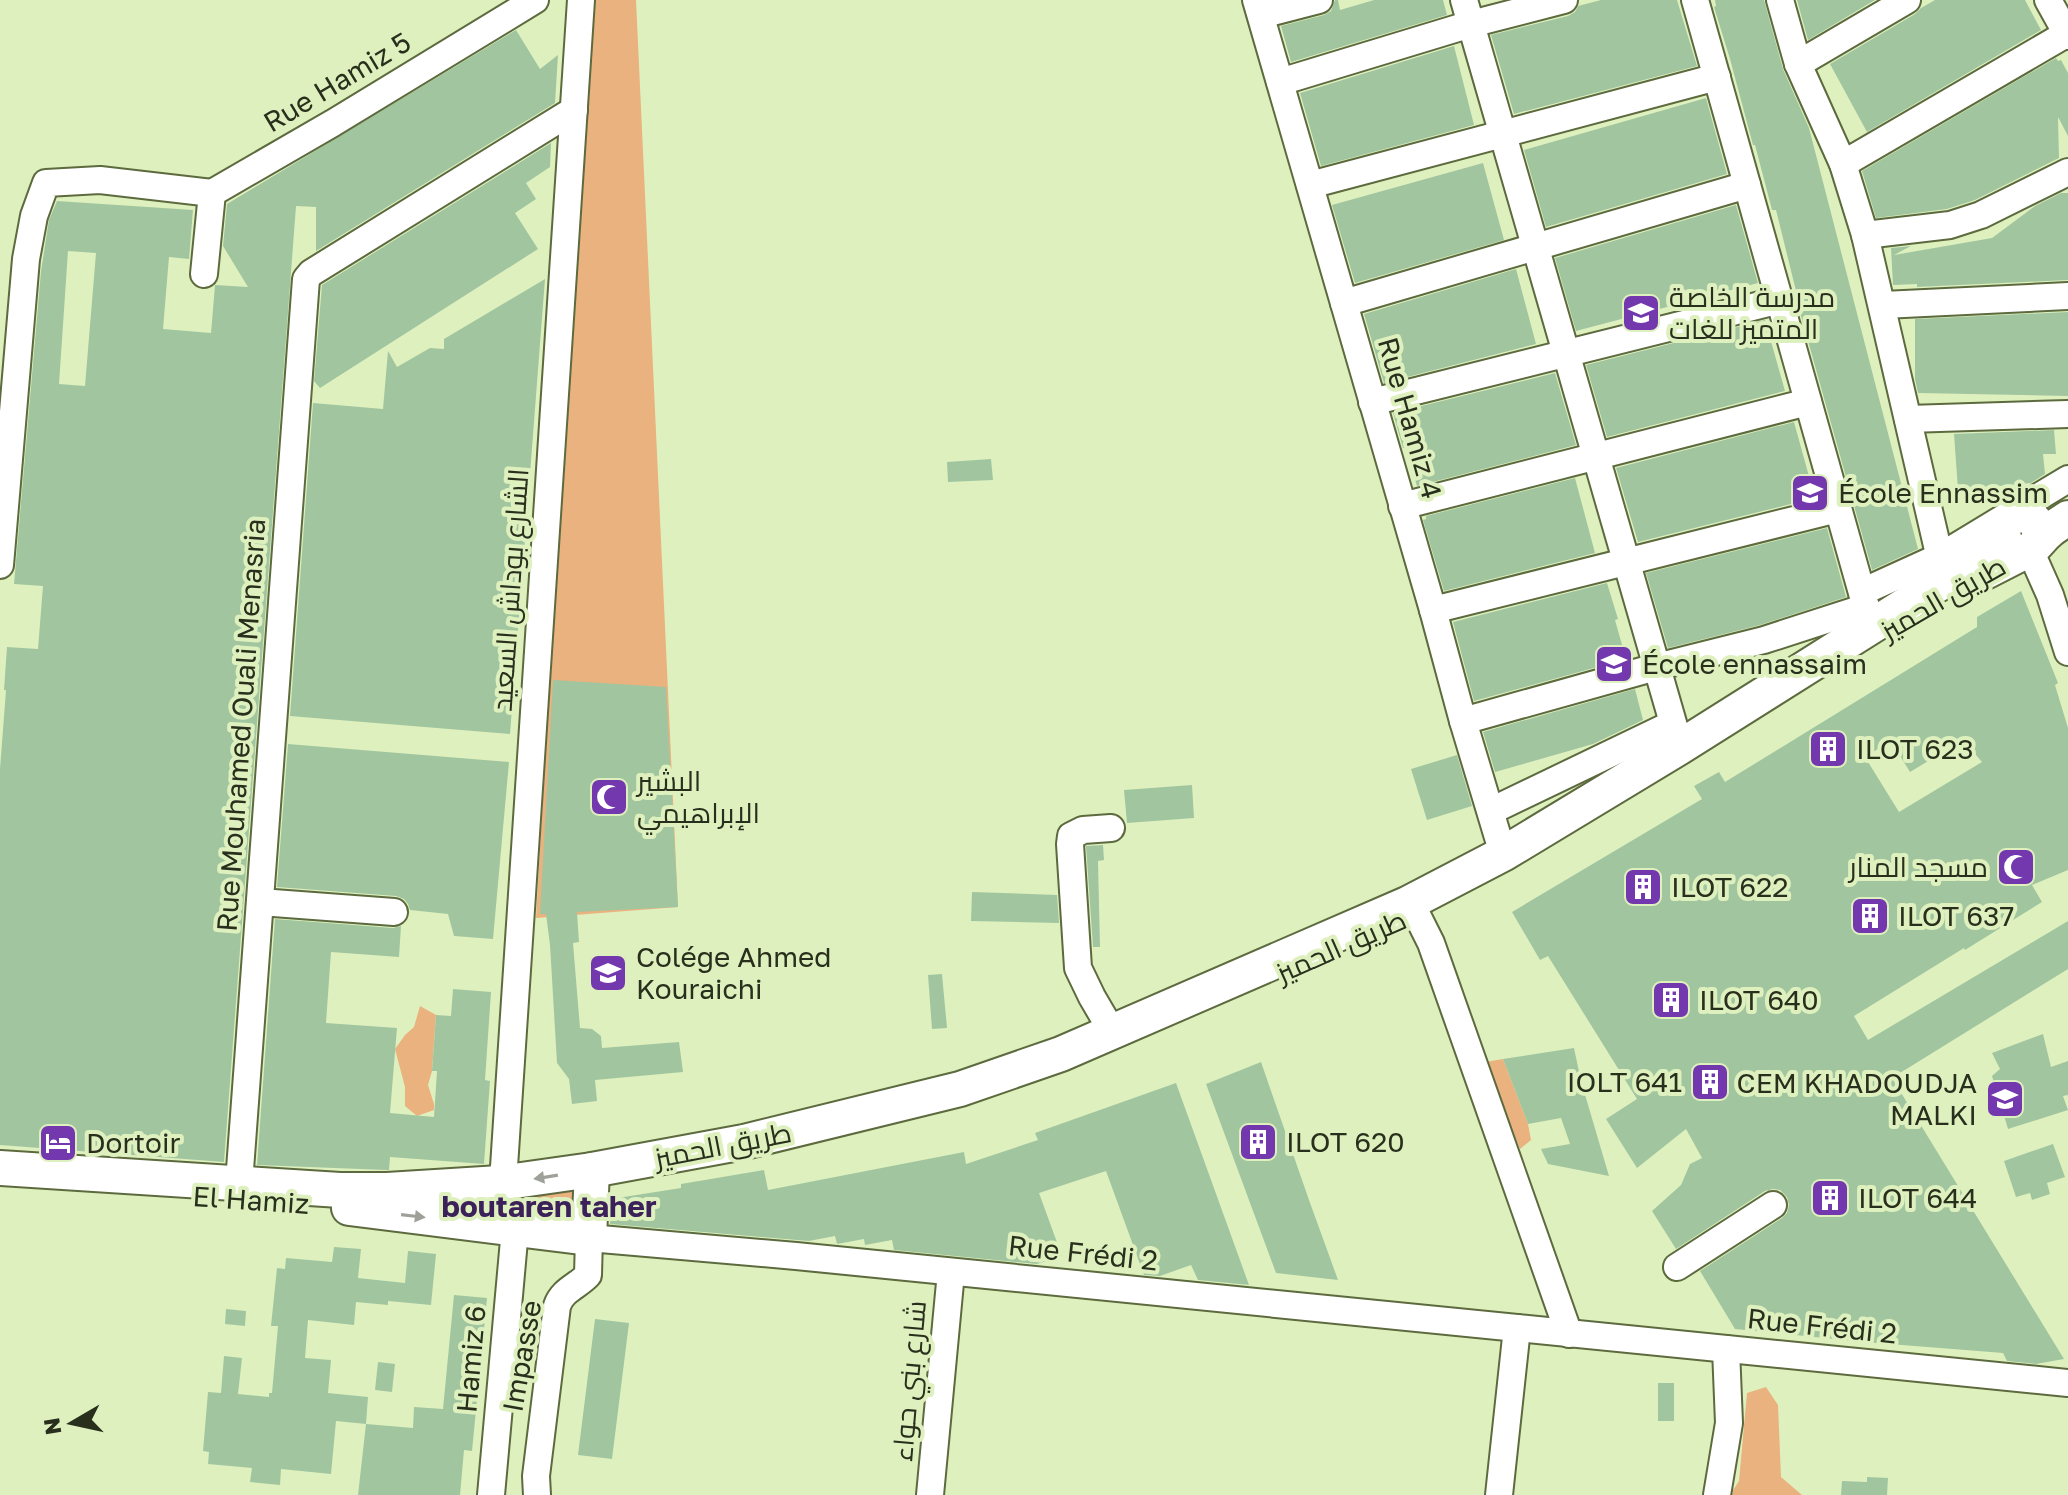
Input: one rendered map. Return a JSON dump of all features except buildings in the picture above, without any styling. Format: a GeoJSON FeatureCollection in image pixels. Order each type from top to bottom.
{"type":"FeatureCollection","features":[{"type":"Feature","properties":{"kind":"main road","name":"طريق الحميز"},"geometry":{"type":"LineString","coordinates":[[592,1176],[773,1149],[963,1101],[1066,1066],[1416,913],[1509,864],[1686,758],[1952,590],[2025,539],[2068,498]]}},
{"type":"Feature","properties":{"kind":"main road","name":"طريق الحميز"},"geometry":{"type":"LineString","coordinates":[[592,1176],[770,1137],[960,1089],[1113,1033],[1407,904],[1503,854],[1866,608],[1942,568],[2025,539],[2068,518]]}},
{"type":"Feature","properties":{"kind":"main road","name":"El Hamiz"},"geometry":{"type":"LineString","coordinates":[[0,1168],[320,1189],[387,1190],[500,1183]]}},
{"type":"Feature","properties":{"kind":"main road"},"geometry":{"type":"LineString","coordinates":[[508,1227],[495,1211],[496,1190],[500,1183],[592,1176],[589,1238]]}},
{"type":"Feature","properties":{"kind":"main road","name":"El Hamiz"},"geometry":{"type":"LineString","coordinates":[[0,1185],[261,1199],[589,1238]]}},
{"type":"Feature","properties":{"kind":"street","name":"Rue Hamiz 5"},"geometry":{"type":"LineString","coordinates":[[212,193],[535,0]]}},
{"type":"Feature","properties":{"kind":"street","name":"الشارع بوداش السعيد"},"geometry":{"type":"LineString","coordinates":[[500,1183],[504,1167],[581,0]]}},
{"type":"Feature","properties":{"kind":"street"},"geometry":{"type":"LineString","coordinates":[[1258,8],[1319,0]]}},
{"type":"Feature","properties":{"kind":"street"},"geometry":{"type":"LineString","coordinates":[[1280,82],[1468,12],[1564,0]]}},
{"type":"Feature","properties":{"kind":"street"},"geometry":{"type":"LineString","coordinates":[[1463,721],[1764,640],[1866,608],[1695,0]]}},
{"type":"Feature","properties":{"kind":"street"},"geometry":{"type":"LineString","coordinates":[[1780,0],[1798,64],[1843,164],[1865,235],[1942,568],[2068,479]]}},
{"type":"Feature","properties":{"kind":"street"},"geometry":{"type":"LineString","coordinates":[[1798,64],[1907,0]]}},
{"type":"Feature","properties":{"kind":"street"},"geometry":{"type":"LineString","coordinates":[[1843,164],[2068,34],[2048,0]]}},
{"type":"Feature","properties":{"kind":"street","name":"Rue Hamiz 4"},"geometry":{"type":"LineString","coordinates":[[1258,8],[1503,854]]}},
{"type":"Feature","properties":{"kind":"street"},"geometry":{"type":"LineString","coordinates":[[1468,12],[1676,736],[1491,811]]}},
{"type":"Feature","properties":{"kind":"street"},"geometry":{"type":"LineString","coordinates":[[1310,185],[1717,77]]}},
{"type":"Feature","properties":{"kind":"street","name":"Rue Mouhamed Ouali Menasria"},"geometry":{"type":"LineString","coordinates":[[239,1183],[305,283],[311,273],[574,110]]}},
{"type":"Feature","properties":{"kind":"street"},"geometry":{"type":"LineString","coordinates":[[1865,235],[1950,225],[1981,215],[2068,172]]}},
{"type":"Feature","properties":{"kind":"street"},"geometry":{"type":"LineString","coordinates":[[0,565],[26,259],[34,216],[46,183],[100,180],[212,193],[204,274]]}},
{"type":"Feature","properties":{"kind":"street"},"geometry":{"type":"LineString","coordinates":[[1344,303],[1747,185]]}},
{"type":"Feature","properties":{"kind":"street"},"geometry":{"type":"LineString","coordinates":[[1883,305],[2068,296]]}},
{"type":"Feature","properties":{"kind":"street"},"geometry":{"type":"LineString","coordinates":[[1372,402],[1780,300]]}},
{"type":"Feature","properties":{"kind":"street"},"geometry":{"type":"LineString","coordinates":[[1402,506],[1808,402]]}},
{"type":"Feature","properties":{"kind":"street"},"geometry":{"type":"LineString","coordinates":[[1908,419],[2068,414]]}},
{"type":"Feature","properties":{"kind":"street"},"geometry":{"type":"LineString","coordinates":[[1433,610],[1838,509]]}},
{"type":"Feature","properties":{"kind":"street"},"geometry":{"type":"LineString","coordinates":[[2025,539],[2053,603],[2068,652]]}},
{"type":"Feature","properties":{"kind":"street"},"geometry":{"type":"LineString","coordinates":[[1111,828],[1083,830],[1071,836],[1070,844],[1078,968],[1113,1033]]}},
{"type":"Feature","properties":{"kind":"street"},"geometry":{"type":"LineString","coordinates":[[260,902],[394,912]]}},
{"type":"Feature","properties":{"kind":"street"},"geometry":{"type":"LineString","coordinates":[[1416,913],[1431,943],[1569,1334]]}},
{"type":"Feature","properties":{"kind":"street"},"geometry":{"type":"LineString","coordinates":[[1677,1267],[1773,1205]]}},
{"type":"Feature","properties":{"kind":"street","name":"Hamiz 6"},"geometry":{"type":"LineString","coordinates":[[491,1495],[508,1227]]}},
{"type":"Feature","properties":{"kind":"street","name":"Rue Frédi 2"},"geometry":{"type":"LineString","coordinates":[[589,1238],[2068,1383]]}},
{"type":"Feature","properties":{"kind":"street","name":"Impasse"},"geometry":{"type":"LineString","coordinates":[[537,1495],[536,1476],[557,1306],[565,1292],[588,1275],[589,1238]]}},
{"type":"Feature","properties":{"kind":"street","name":"شارع بني حواء"},"geometry":{"type":"LineString","coordinates":[[930,1495],[951,1272]]}},
{"type":"Feature","properties":{"kind":"street"},"geometry":{"type":"LineString","coordinates":[[1499,1495],[1517,1328]]}},
{"type":"Feature","properties":{"kind":"street"},"geometry":{"type":"LineString","coordinates":[[1717,1495],[1729,1423],[1726,1349]]}},
{"type":"Feature","properties":{"kind":"shaded area"},"geometry":{"type":"Polygon","coordinates":[[[589,0],[636,0],[678,907],[536,918],[589,0]]]}},
{"type":"Feature","properties":{"kind":"shaded area"},"geometry":{"type":"Polygon","coordinates":[[[420,1006],[436,1015],[428,1085],[434,1110],[417,1116],[405,1106],[405,1087],[395,1049],[414,1027],[420,1006]]]}},
{"type":"Feature","properties":{"kind":"shaded area"},"geometry":{"type":"Polygon","coordinates":[[[1503,1059],[1528,1124],[1531,1140],[1520,1149],[1485,1062],[1503,1059]]]}},
{"type":"Feature","properties":{"kind":"shaded area"},"geometry":{"type":"Polygon","coordinates":[[[515,1189],[583,1190],[575,1224],[512,1213],[509,1196],[515,1189]]]}},
{"type":"Feature","properties":{"kind":"shaded area"},"geometry":{"type":"Polygon","coordinates":[[[1766,1387],[1778,1405],[1781,1477],[1802,1495],[1730,1495],[1739,1481],[1747,1393],[1766,1387]]]}},
{"type":"Feature","properties":{"kind":"place","name":"مدرسة الخاصة المتميز للغات"},"geometry":{"type":"Point","coordinates":[1641,313]}},
{"type":"Feature","properties":{"kind":"place","name":"École Ennassim"},"geometry":{"type":"Point","coordinates":[1810,493]}},
{"type":"Feature","properties":{"kind":"place","name":"École ennassaim"},"geometry":{"type":"Point","coordinates":[1614,664]}},
{"type":"Feature","properties":{"kind":"place","name":"ILOT 623"},"geometry":{"type":"Point","coordinates":[1828,749]}},
{"type":"Feature","properties":{"kind":"place","name":"البشير الإبراهيمي"},"geometry":{"type":"Point","coordinates":[609,797]}},
{"type":"Feature","properties":{"kind":"place","name":"مسجد المنار"},"geometry":{"type":"Point","coordinates":[2016,867]}},
{"type":"Feature","properties":{"kind":"place","name":"ILOT 622"},"geometry":{"type":"Point","coordinates":[1643,887]}},
{"type":"Feature","properties":{"kind":"place","name":"ILOT 637"},"geometry":{"type":"Point","coordinates":[1870,916]}},
{"type":"Feature","properties":{"kind":"place","name":"Colége Ahmed Kouraichi"},"geometry":{"type":"Point","coordinates":[608,973]}},
{"type":"Feature","properties":{"kind":"place","name":"ILOT 640"},"geometry":{"type":"Point","coordinates":[1671,1000]}},
{"type":"Feature","properties":{"kind":"place","name":"IOLT 641"},"geometry":{"type":"Point","coordinates":[1710,1082]}},
{"type":"Feature","properties":{"kind":"place","name":"CEM KHADOUDJA MALKI"},"geometry":{"type":"Point","coordinates":[2005,1099]}},
{"type":"Feature","properties":{"kind":"place","name":"ILOT 620"},"geometry":{"type":"Point","coordinates":[1258,1142]}},
{"type":"Feature","properties":{"kind":"place","name":"Dortoir"},"geometry":{"type":"Point","coordinates":[58,1143]}},
{"type":"Feature","properties":{"kind":"place","name":"ILOT 644"},"geometry":{"type":"Point","coordinates":[1830,1198]}},
{"type":"Feature","properties":{"kind":"district","name":"boutaren taher"},"geometry":{"type":"Point","coordinates":[549,1207]}}]}
